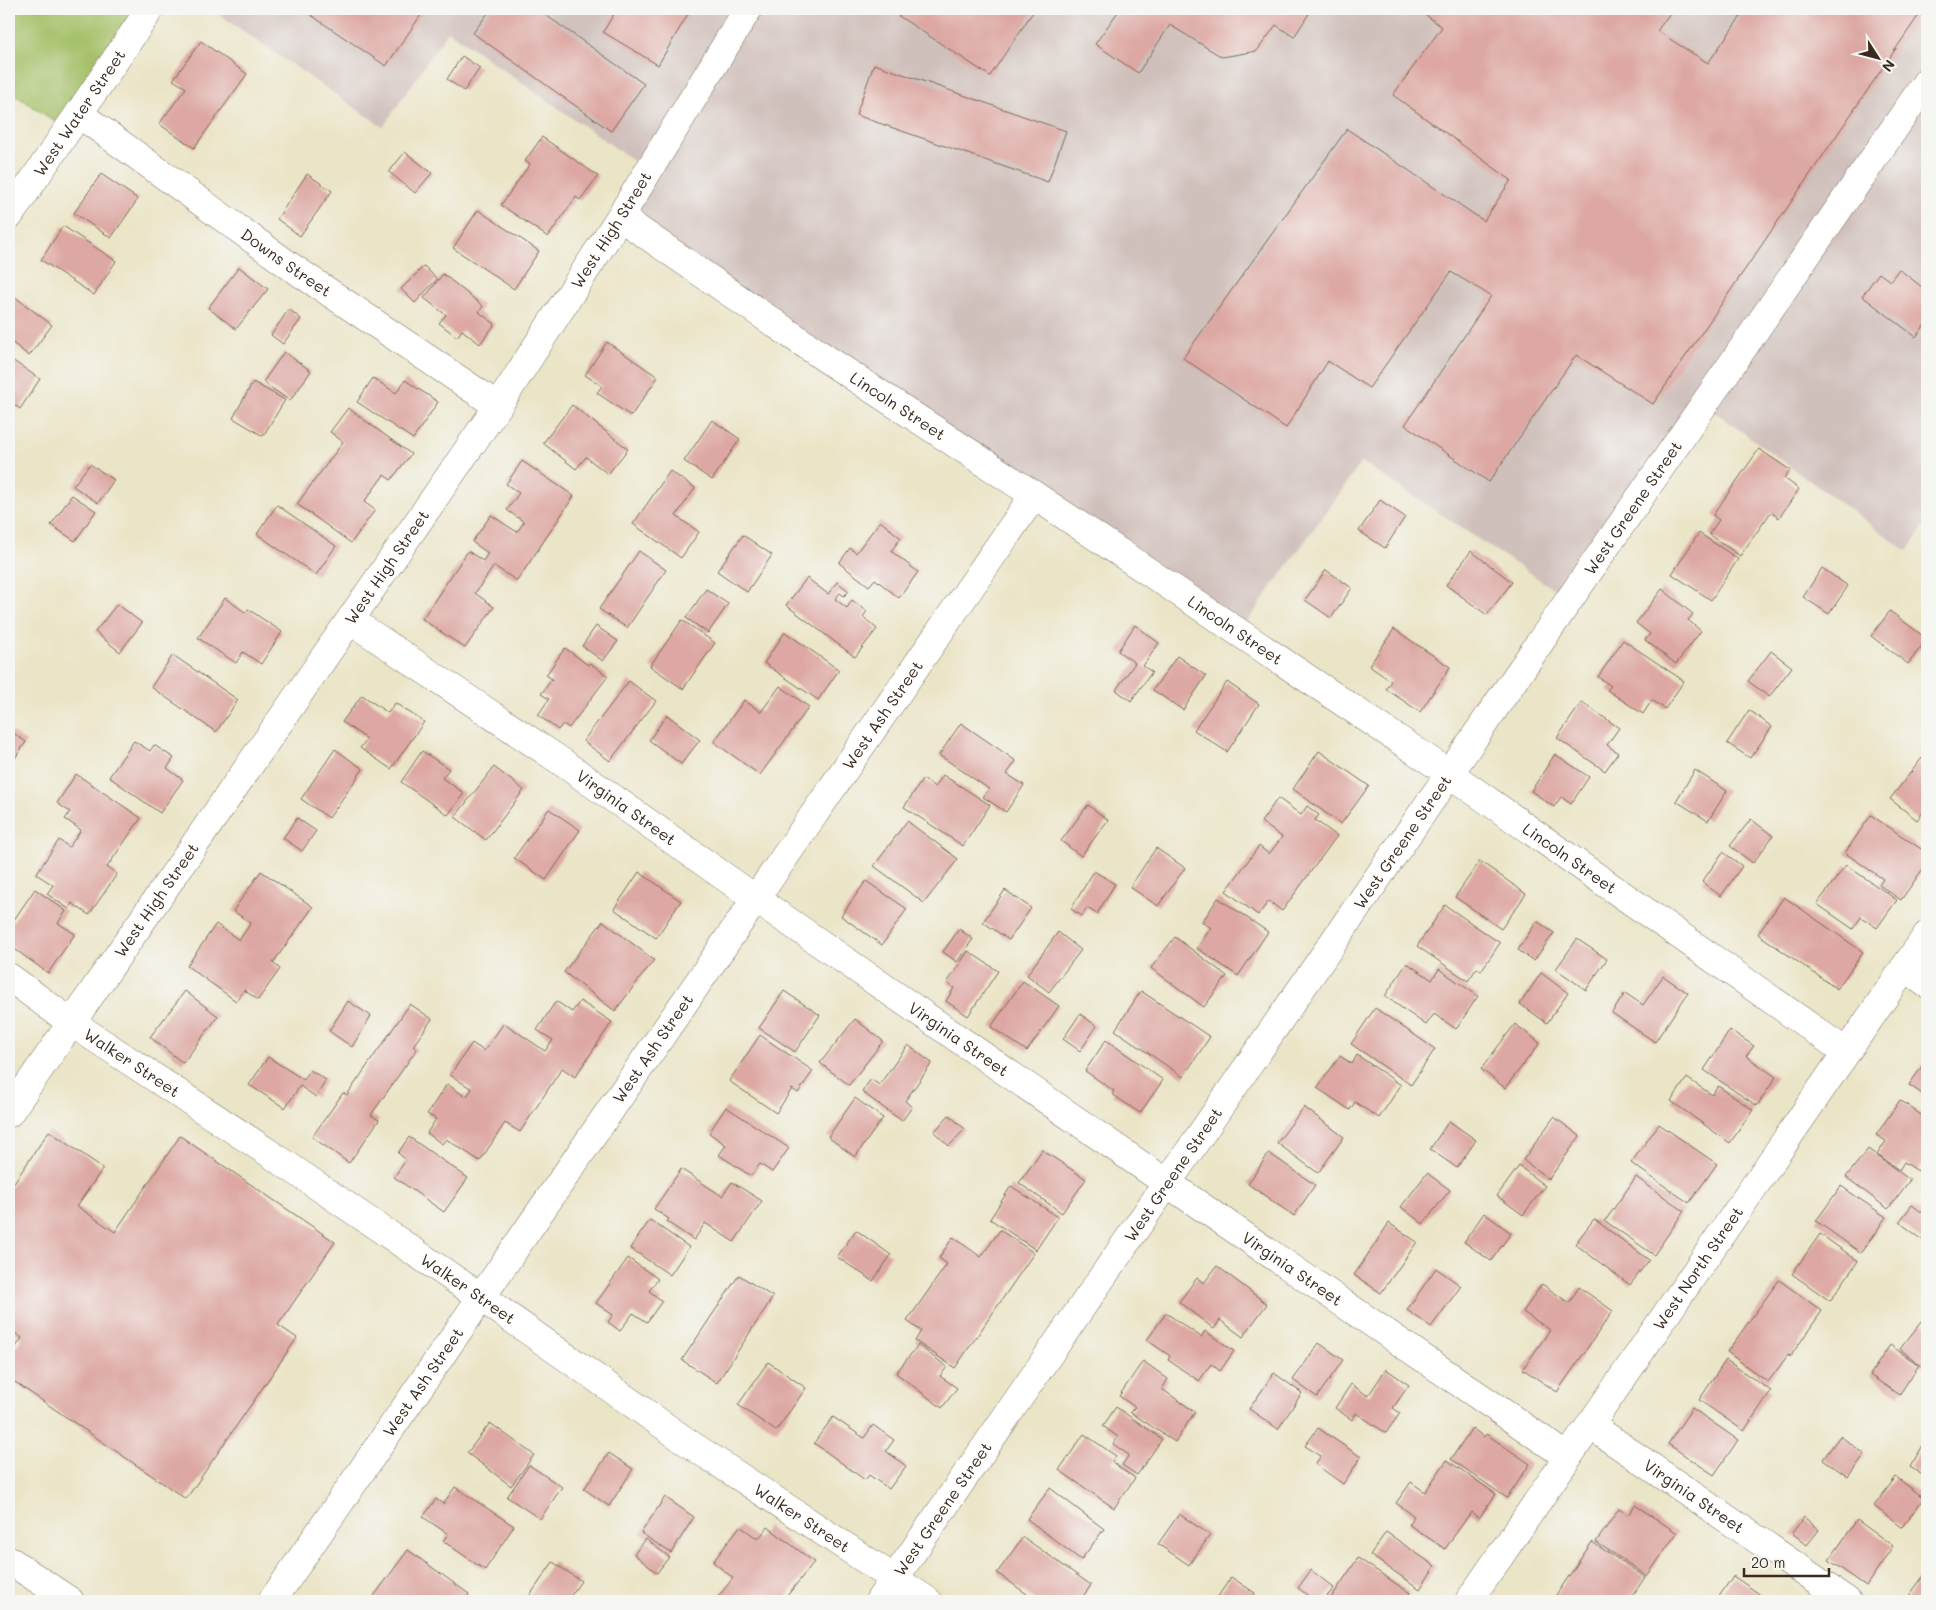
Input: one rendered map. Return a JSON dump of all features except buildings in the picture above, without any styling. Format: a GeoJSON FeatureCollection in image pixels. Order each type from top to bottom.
{"type":"FeatureCollection","features":[{"type":"Feature","properties":{"kind":"street","name":"West Water Street"},"geometry":{"type":"LineString","coordinates":[[9,216],[150,9]]}},
{"type":"Feature","properties":{"kind":"street","name":"West High Street"},"geometry":{"type":"LineString","coordinates":[[9,1113],[498,406],[620,217],[748,9]]}},
{"type":"Feature","properties":{"kind":"street","name":"West Greene Street"},"geometry":{"type":"LineString","coordinates":[[879,1601],[1927,82]]}},
{"type":"Feature","properties":{"kind":"street","name":"Downs Street"},"geometry":{"type":"LineString","coordinates":[[79,114],[290,266],[498,406]]}},
{"type":"Feature","properties":{"kind":"street","name":"Lincoln Street"},"geometry":{"type":"LineString","coordinates":[[620,217],[825,358],[1034,495],[1450,774],[1846,1052]]}},
{"type":"Feature","properties":{"kind":"street","name":"West Ash Street"},"geometry":{"type":"LineString","coordinates":[[272,1601],[1034,495]]}},
{"type":"Feature","properties":{"kind":"street","name":"Virginia Street"},"geometry":{"type":"LineString","coordinates":[[350,620],[559,760],[756,899],[1568,1457]]}},
{"type":"Feature","properties":{"kind":"street","name":"West North Street"},"geometry":{"type":"LineString","coordinates":[[1469,1601],[1927,934]]}},
{"type":"Feature","properties":{"kind":"street"},"geometry":{"type":"LineString","coordinates":[[1904,968],[1927,984]]}},
{"type":"Feature","properties":{"kind":"street","name":"Walker Street"},"geometry":{"type":"LineString","coordinates":[[9,977],[72,1023],[281,1161],[482,1298],[690,1444],[928,1601]]}},
{"type":"Feature","properties":{"kind":"street","name":"Virginia Street"},"geometry":{"type":"LineString","coordinates":[[1590,1424],[1847,1601]]}},
{"type":"Feature","properties":{"kind":"street"},"geometry":{"type":"LineString","coordinates":[[9,1560],[70,1601]]}},
{"type":"Feature","properties":{"kind":"shaded area"},"geometry":{"type":"Polygon","coordinates":[[[211,9],[1927,9],[1927,522],[1907,551],[1705,405],[1570,600],[1362,462],[1239,633],[620,217],[648,171],[448,31],[383,127],[211,9]]]}},
{"type":"Feature","properties":{"kind":"green space"},"geometry":{"type":"Polygon","coordinates":[[[9,9],[150,9],[68,130],[9,91],[9,9]]]}}]}
